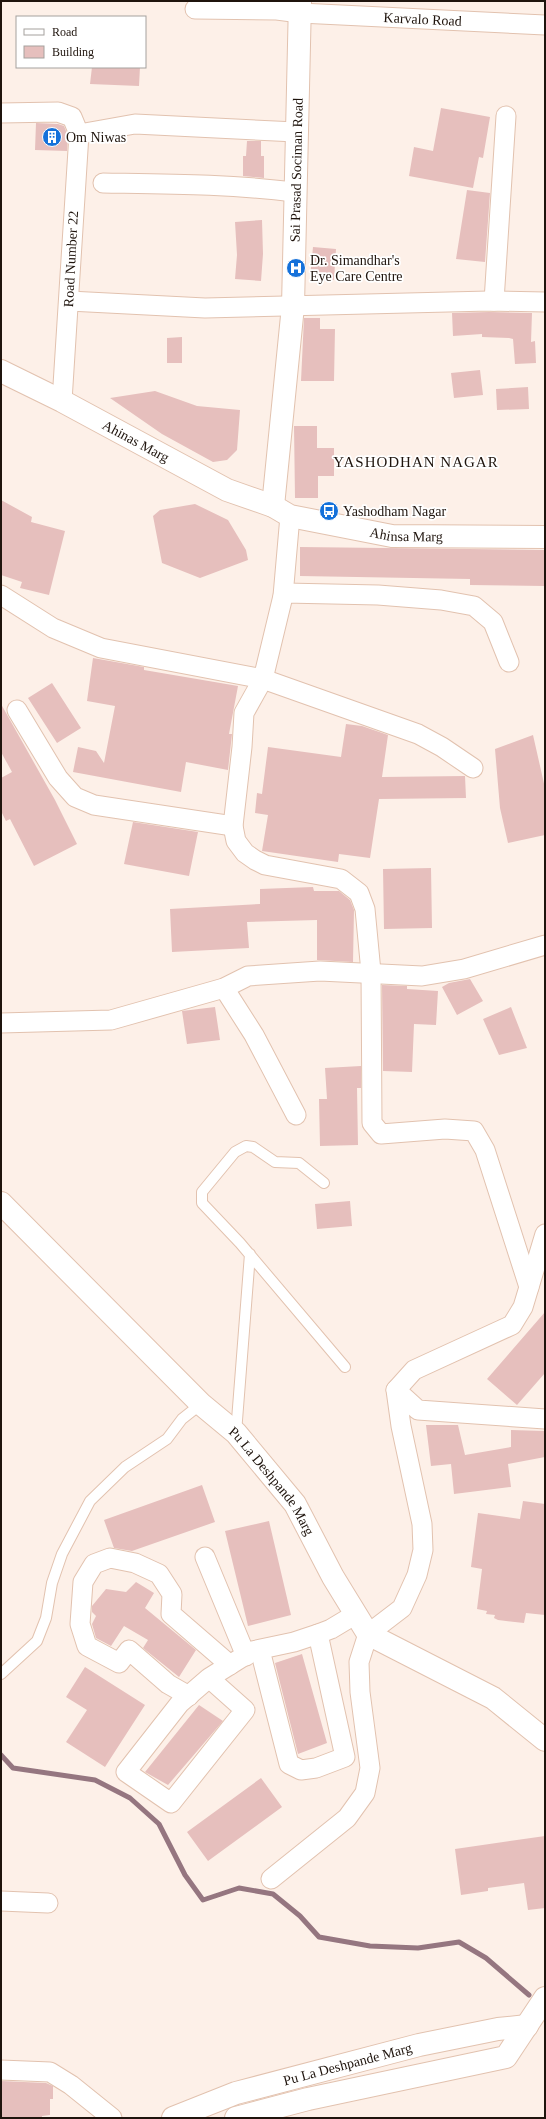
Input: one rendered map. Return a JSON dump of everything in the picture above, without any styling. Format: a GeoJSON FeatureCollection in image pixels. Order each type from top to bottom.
{"type":"FeatureCollection","features":[{"type":"Feature","properties":{"kind":"street","name":"Karvalo Road"},"geometry":{"type":"LineString","coordinates":[[195,10],[277,10],[300,7],[545,25]]}},
{"type":"Feature","properties":{"kind":"street","name":"Sai Prasad Sociman Road"},"geometry":{"type":"LineString","coordinates":[[281,511],[293,306],[294,192],[300,7]]}},
{"type":"Feature","properties":{"kind":"street"},"geometry":{"type":"LineString","coordinates":[[1,113],[58,112],[76,126],[135,124],[296,132]]}},
{"type":"Feature","properties":{"kind":"street"},"geometry":{"type":"LineString","coordinates":[[494,301],[506,116]]}},
{"type":"Feature","properties":{"kind":"street","name":"Road Number 22"},"geometry":{"type":"LineString","coordinates":[[62,401],[69,301],[76,126]]}},
{"type":"Feature","properties":{"kind":"street"},"geometry":{"type":"LineString","coordinates":[[103,183],[191,185],[268,189],[294,192]]}},
{"type":"Feature","properties":{"kind":"street"},"geometry":{"type":"LineString","coordinates":[[69,301],[205,308],[494,301],[545,302]]}},
{"type":"Feature","properties":{"kind":"street","name":"Ahinas Marg"},"geometry":{"type":"LineString","coordinates":[[1,371],[62,401],[227,490],[281,511]]}},
{"type":"Feature","properties":{"kind":"street"},"geometry":{"type":"LineString","coordinates":[[281,511],[282,596],[263,679],[244,713],[242,747],[233,826],[236,841],[246,853],[265,865],[341,878],[359,893],[365,909],[371,972],[372,1123],[381,1134],[445,1129],[474,1131],[485,1150],[529,1287]]}},
{"type":"Feature","properties":{"kind":"street","name":"Ahinsa Marg"},"geometry":{"type":"LineString","coordinates":[[281,511],[392,536],[545,537]]}},
{"type":"Feature","properties":{"kind":"street"},"geometry":{"type":"LineString","coordinates":[[282,596],[285,593],[378,595],[441,600],[474,606],[493,622],[509,662]]}},
{"type":"Feature","properties":{"kind":"street"},"geometry":{"type":"LineString","coordinates":[[1,595],[53,628],[101,648],[263,679],[418,734],[442,747],[473,768]]}},
{"type":"Feature","properties":{"kind":"street"},"geometry":{"type":"LineString","coordinates":[[17,710],[58,778],[75,797],[94,804],[233,826]]}},
{"type":"Feature","properties":{"kind":"street"},"geometry":{"type":"LineString","coordinates":[[1,1023],[111,1020],[224,988],[248,976],[320,971],[371,972],[422,976],[464,969],[545,945]]}},
{"type":"Feature","properties":{"kind":"street"},"geometry":{"type":"LineString","coordinates":[[224,988],[254,1035],[296,1115]]}},
{"type":"Feature","properties":{"kind":"street","name":"Pu La Deshpande Marg"},"geometry":{"type":"LineString","coordinates":[[1,1203],[201,1404],[236,1433],[295,1504],[333,1577],[368,1634]]}},
{"type":"Feature","properties":{"kind":"street"},"geometry":{"type":"LineString","coordinates":[[271,1879],[347,1818],[365,1792],[370,1768],[360,1692],[359,1662],[368,1634],[402,1608],[417,1575],[423,1550],[422,1524],[401,1426],[396,1390],[414,1370],[512,1326],[523,1307],[545,1234]]}},
{"type":"Feature","properties":{"kind":"street"},"geometry":{"type":"LineString","coordinates":[[396,1390],[418,1410],[545,1419]]}},
{"type":"Feature","properties":{"kind":"street"},"geometry":{"type":"LineString","coordinates":[[205,1557],[288,1764],[301,1770],[316,1768],[345,1757],[318,1634]]}},
{"type":"Feature","properties":{"kind":"street"},"geometry":{"type":"LineString","coordinates":[[188,1696],[168,1684],[129,1650],[119,1663],[86,1646],[80,1624],[83,1582],[94,1564],[110,1558],[135,1563],[159,1574],[172,1594],[171,1614],[245,1657]]}},
{"type":"Feature","properties":{"kind":"street"},"geometry":{"type":"LineString","coordinates":[[209,1678],[244,1710],[171,1803],[126,1772],[180,1703],[209,1678],[245,1657],[331,1629],[356,1614]]}},
{"type":"Feature","properties":{"kind":"street"},"geometry":{"type":"LineString","coordinates":[[368,1634],[492,1698],[544,1737]]}},
{"type":"Feature","properties":{"kind":"street"},"geometry":{"type":"LineString","coordinates":[[1,1901],[48,1903]]}},
{"type":"Feature","properties":{"kind":"street","name":"Pu La Deshpande Marg"},"geometry":{"type":"LineString","coordinates":[[236,2118],[308,2099],[506,2057],[545,1998]]}},
{"type":"Feature","properties":{"kind":"street","name":"Pu La Deshpande Marg"},"geometry":{"type":"LineString","coordinates":[[173,2118],[236,2093],[419,2045],[498,2029],[527,2026]]}},
{"type":"Feature","properties":{"kind":"street"},"geometry":{"type":"LineString","coordinates":[[1,2070],[50,2072],[71,2085],[112,2118]]}},
{"type":"Feature","properties":{"kind":"lane"},"geometry":{"type":"LineString","coordinates":[[324,1183],[299,1163],[275,1162],[253,1147],[246,1146],[235,1152],[202,1192],[202,1203],[250,1254],[345,1367]]}},
{"type":"Feature","properties":{"kind":"lane"},"geometry":{"type":"LineString","coordinates":[[236,1433],[250,1254]]}},
{"type":"Feature","properties":{"kind":"lane"},"geometry":{"type":"LineString","coordinates":[[1,1674],[37,1641],[46,1618],[52,1584],[62,1554],[90,1501],[125,1467],[167,1440],[182,1419],[201,1404]]}},
{"type":"Feature","properties":{"kind":"building"},"geometry":{"type":"Polygon","coordinates":[[[92,68],[140,68],[139,86],[90,84],[92,68]]]}},
{"type":"Feature","properties":{"kind":"building"},"geometry":{"type":"Polygon","coordinates":[[[441,108],[490,117],[483,158],[479,157],[473,188],[409,176],[414,147],[433,151],[441,108]]]}},
{"type":"Feature","properties":{"kind":"building","name":"Om Niwas"},"geometry":{"type":"Polygon","coordinates":[[[36,123],[58,124],[64,126],[68,136],[67,151],[35,150],[36,123]]]}},
{"type":"Feature","properties":{"kind":"building"},"geometry":{"type":"Polygon","coordinates":[[[247,141],[261,141],[261,156],[264,156],[264,178],[243,176],[243,156],[246,156],[247,141]]]}},
{"type":"Feature","properties":{"kind":"building"},"geometry":{"type":"Polygon","coordinates":[[[467,190],[490,193],[485,262],[456,259],[467,190]]]}},
{"type":"Feature","properties":{"kind":"building"},"geometry":{"type":"Polygon","coordinates":[[[262,220],[263,254],[261,281],[235,279],[237,255],[235,222],[262,220]]]}},
{"type":"Feature","properties":{"kind":"building"},"geometry":{"type":"Polygon","coordinates":[[[313,247],[336,249],[334,280],[310,278],[313,247]]]}},
{"type":"Feature","properties":{"kind":"building"},"geometry":{"type":"Polygon","coordinates":[[[452,313],[532,313],[531,342],[535,341],[536,363],[515,364],[513,339],[482,337],[482,334],[453,336],[452,313]]]}},
{"type":"Feature","properties":{"kind":"building"},"geometry":{"type":"Polygon","coordinates":[[[304,318],[320,318],[320,329],[335,329],[334,381],[301,381],[304,318]]]}},
{"type":"Feature","properties":{"kind":"building"},"geometry":{"type":"Polygon","coordinates":[[[182,337],[182,363],[167,363],[167,338],[182,337]]]}},
{"type":"Feature","properties":{"kind":"building"},"geometry":{"type":"Polygon","coordinates":[[[480,370],[483,395],[454,398],[451,373],[480,370]]]}},
{"type":"Feature","properties":{"kind":"building"},"geometry":{"type":"Polygon","coordinates":[[[528,387],[529,409],[497,410],[496,389],[528,387]]]}},
{"type":"Feature","properties":{"kind":"building"},"geometry":{"type":"Polygon","coordinates":[[[155,391],[197,406],[240,410],[237,450],[227,460],[213,462],[162,434],[110,398],[155,391]]]}},
{"type":"Feature","properties":{"kind":"building"},"geometry":{"type":"Polygon","coordinates":[[[294,426],[317,426],[317,448],[334,448],[334,476],[318,476],[318,498],[295,498],[294,426]]]}},
{"type":"Feature","properties":{"kind":"building"},"geometry":{"type":"Polygon","coordinates":[[[1,500],[32,517],[31,522],[65,531],[49,595],[20,588],[22,582],[1,575],[1,500]]]}},
{"type":"Feature","properties":{"kind":"building"},"geometry":{"type":"Polygon","coordinates":[[[195,504],[228,520],[246,550],[248,560],[200,578],[162,563],[153,516],[160,510],[195,504]]]}},
{"type":"Feature","properties":{"kind":"building"},"geometry":{"type":"Polygon","coordinates":[[[300,547],[545,550],[545,586],[470,585],[470,579],[300,576],[300,547]]]}},
{"type":"Feature","properties":{"kind":"building"},"geometry":{"type":"Polygon","coordinates":[[[93,658],[144,667],[144,670],[238,686],[229,734],[232,734],[228,770],[186,762],[181,792],[73,772],[78,747],[96,751],[104,763],[115,706],[87,701],[93,658]]]}},
{"type":"Feature","properties":{"kind":"building"},"geometry":{"type":"Polygon","coordinates":[[[52,683],[81,728],[57,743],[28,698],[52,683]]]}},
{"type":"Feature","properties":{"kind":"building"},"geometry":{"type":"Polygon","coordinates":[[[1,704],[55,800],[77,844],[34,866],[10,819],[6,821],[1,811],[1,778],[12,772],[1,752],[1,704]]]}},
{"type":"Feature","properties":{"kind":"building"},"geometry":{"type":"Polygon","coordinates":[[[346,724],[362,726],[388,735],[382,777],[465,776],[466,798],[379,799],[370,858],[339,854],[338,862],[262,851],[268,815],[255,813],[257,793],[262,794],[268,747],[341,757],[346,724]]]}},
{"type":"Feature","properties":{"kind":"building"},"geometry":{"type":"Polygon","coordinates":[[[533,735],[545,788],[545,835],[508,843],[500,808],[495,749],[533,735]]]}},
{"type":"Feature","properties":{"kind":"building"},"geometry":{"type":"Polygon","coordinates":[[[133,822],[198,832],[189,876],[124,864],[133,822]]]}},
{"type":"Feature","properties":{"kind":"building"},"geometry":{"type":"Polygon","coordinates":[[[431,868],[432,928],[384,929],[383,869],[431,868]]]}},
{"type":"Feature","properties":{"kind":"building"},"geometry":{"type":"Polygon","coordinates":[[[313,887],[314,891],[339,891],[350,900],[354,910],[353,962],[317,960],[317,920],[247,922],[249,948],[172,952],[170,909],[260,904],[260,889],[313,887]]]}},
{"type":"Feature","properties":{"kind":"building"},"geometry":{"type":"Polygon","coordinates":[[[470,979],[483,1001],[457,1015],[442,987],[449,983],[470,979]]]}},
{"type":"Feature","properties":{"kind":"building"},"geometry":{"type":"Polygon","coordinates":[[[382,985],[407,986],[407,989],[438,991],[436,1025],[414,1024],[412,1072],[383,1071],[382,985]]]}},
{"type":"Feature","properties":{"kind":"building"},"geometry":{"type":"Polygon","coordinates":[[[215,1007],[220,1040],[187,1044],[182,1011],[215,1007]]]}},
{"type":"Feature","properties":{"kind":"building"},"geometry":{"type":"Polygon","coordinates":[[[511,1007],[527,1048],[499,1055],[483,1019],[511,1007]]]}},
{"type":"Feature","properties":{"kind":"building"},"geometry":{"type":"Polygon","coordinates":[[[361,1066],[361,1088],[357,1088],[358,1145],[320,1146],[319,1099],[327,1099],[325,1068],[361,1066]]]}},
{"type":"Feature","properties":{"kind":"building"},"geometry":{"type":"Polygon","coordinates":[[[350,1201],[352,1226],[317,1229],[315,1204],[350,1201]]]}},
{"type":"Feature","properties":{"kind":"building"},"geometry":{"type":"Polygon","coordinates":[[[545,1312],[545,1373],[517,1405],[487,1379],[545,1312]]]}},
{"type":"Feature","properties":{"kind":"building"},"geometry":{"type":"Polygon","coordinates":[[[426,1425],[458,1425],[465,1455],[511,1447],[511,1430],[545,1431],[545,1457],[508,1464],[511,1487],[454,1494],[451,1464],[431,1466],[426,1425]]]}},
{"type":"Feature","properties":{"kind":"building"},"geometry":{"type":"Polygon","coordinates":[[[202,1485],[215,1522],[132,1551],[114,1548],[104,1520],[202,1485]]]}},
{"type":"Feature","properties":{"kind":"building"},"geometry":{"type":"Polygon","coordinates":[[[523,1501],[545,1504],[545,1615],[526,1613],[524,1623],[498,1620],[494,1618],[495,1615],[486,1614],[487,1611],[477,1609],[482,1569],[471,1567],[478,1513],[520,1519],[523,1501]]]}},
{"type":"Feature","properties":{"kind":"building"},"geometry":{"type":"Polygon","coordinates":[[[269,1521],[291,1615],[248,1626],[225,1531],[269,1521]]]}},
{"type":"Feature","properties":{"kind":"building"},"geometry":{"type":"Polygon","coordinates":[[[136,1582],[154,1593],[145,1608],[196,1650],[179,1677],[143,1648],[148,1640],[124,1626],[111,1646],[96,1638],[92,1624],[96,1616],[92,1612],[92,1606],[106,1589],[126,1592],[136,1582]]]}},
{"type":"Feature","properties":{"kind":"building"},"geometry":{"type":"Polygon","coordinates":[[[302,1654],[327,1743],[298,1754],[275,1663],[302,1654]]]}},
{"type":"Feature","properties":{"kind":"building"},"geometry":{"type":"Polygon","coordinates":[[[85,1667],[145,1705],[105,1767],[66,1742],[87,1710],[66,1697],[85,1667]]]}},
{"type":"Feature","properties":{"kind":"building"},"geometry":{"type":"Polygon","coordinates":[[[199,1705],[223,1721],[168,1785],[145,1772],[199,1705]]]}},
{"type":"Feature","properties":{"kind":"building"},"geometry":{"type":"Polygon","coordinates":[[[261,1778],[282,1807],[208,1861],[187,1832],[261,1778]]]}},
{"type":"Feature","properties":{"kind":"building"},"geometry":{"type":"Polygon","coordinates":[[[545,1836],[545,1908],[528,1910],[524,1883],[488,1888],[488,1891],[461,1895],[455,1849],[545,1836]]]}},
{"type":"Feature","properties":{"kind":"building"},"geometry":{"type":"Polygon","coordinates":[[[1,2081],[46,2083],[53,2086],[53,2099],[50,2099],[50,2115],[42,2116],[42,2118],[1,2118],[1,2081]]]}},
{"type":"Feature","properties":{"kind":"waterway"},"geometry":{"type":"LineString","coordinates":[[1,1755],[13,1768],[95,1780],[130,1798],[159,1824],[185,1875],[203,1900],[239,1888],[273,1894],[300,1916],[319,1937],[370,1946],[418,1948],[459,1942],[486,1958],[529,1995]]}},
{"type":"Feature","properties":{"kind":"place","name":"Om Niwas"},"geometry":{"type":"Point","coordinates":[52,137]}},
{"type":"Feature","properties":{"kind":"place","name":"Dr. Simandhar's Eye Care Centre"},"geometry":{"type":"Point","coordinates":[296,268]}},
{"type":"Feature","properties":{"kind":"place","name":"Yashodham Nagar"},"geometry":{"type":"Point","coordinates":[329,511]}},
{"type":"Feature","properties":{"kind":"district","name":"YASHODHAN NAGAR"},"geometry":{"type":"Point","coordinates":[416,462]}}]}
